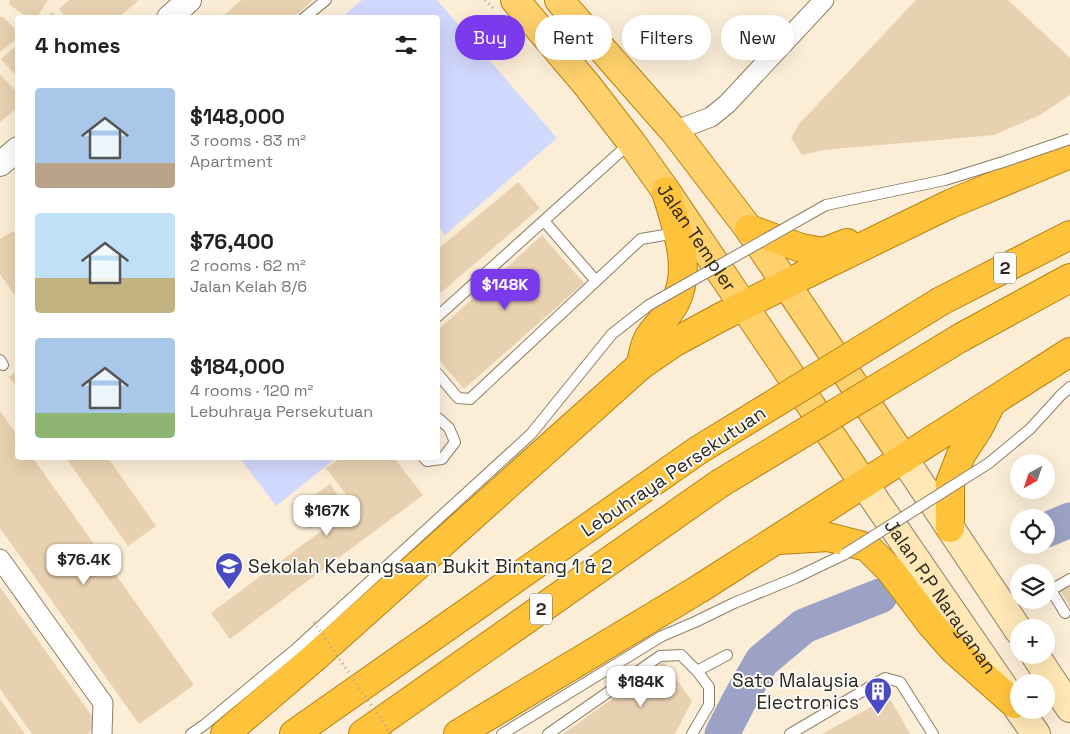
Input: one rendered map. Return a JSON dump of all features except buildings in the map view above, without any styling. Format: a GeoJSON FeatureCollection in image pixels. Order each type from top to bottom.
{"type":"FeatureCollection","features":[{"type":"Feature","properties":{"kind":"highway"},"geometry":{"type":"LineString","coordinates":[[749,229],[801,248],[823,252],[950,204],[1070,154]]}},
{"type":"Feature","properties":{"kind":"highway"},"geometry":{"type":"LineString","coordinates":[[640,366],[648,339],[674,304],[681,287],[683,255],[666,191]]}},
{"type":"Feature","properties":{"kind":"highway"},"geometry":{"type":"LineString","coordinates":[[225,734],[314,658],[640,366],[675,342],[744,305],[950,204]]}},
{"type":"Feature","properties":{"kind":"highway","name":"Lebuhraya Persekutuan"},"geometry":{"type":"LineString","coordinates":[[294,734],[697,451],[941,301],[1070,235]]}},
{"type":"Feature","properties":{"kind":"highway","name":"Lebuhraya Persekutuan"},"geometry":{"type":"LineString","coordinates":[[363,734],[719,484],[960,338],[1070,278]]}},
{"type":"Feature","properties":{"kind":"highway"},"geometry":{"type":"LineString","coordinates":[[458,734],[555,684],[775,540],[1070,352]]}},
{"type":"Feature","properties":{"kind":"highway"},"geometry":{"type":"LineString","coordinates":[[950,528],[950,483],[961,455],[978,429],[992,402]]}},
{"type":"Feature","properties":{"kind":"highway"},"geometry":{"type":"LineString","coordinates":[[775,540],[828,537],[867,547],[891,571],[931,624],[954,650],[1010,701]]}},
{"type":"Feature","properties":{"kind":"main road","name":"Jalan Templer"},"geometry":{"type":"LineString","coordinates":[[515,0],[587,85],[631,142],[744,305],[864,484]]}},
{"type":"Feature","properties":{"kind":"main road"},"geometry":{"type":"LineString","coordinates":[[559,0],[674,131],[749,229],[1011,619]]}},
{"type":"Feature","properties":{"kind":"main road","name":"Jalan P.P Narayanan"},"geometry":{"type":"LineString","coordinates":[[864,484],[1010,696]]}},
{"type":"Feature","properties":{"kind":"main road"},"geometry":{"type":"LineString","coordinates":[[1041,664],[1070,708]]}},
{"type":"Feature","properties":{"kind":"main road","name":"Jalan P.P Narayanan"},"geometry":{"type":"LineString","coordinates":[[1026,719],[1036,734]]}},
{"type":"Feature","properties":{"kind":"street"},"geometry":{"type":"LineString","coordinates":[[172,15],[189,0]]}},
{"type":"Feature","properties":{"kind":"street"},"geometry":{"type":"LineString","coordinates":[[674,131],[711,117],[726,104],[824,0]]}},
{"type":"Feature","properties":{"kind":"street"},"geometry":{"type":"LineString","coordinates":[[0,164],[15,152]]}},
{"type":"Feature","properties":{"kind":"street"},"geometry":{"type":"LineString","coordinates":[[0,559],[103,703],[102,734]]}},
{"type":"Feature","properties":{"kind":"lane"},"geometry":{"type":"LineString","coordinates":[[308,15],[326,0]]}},
{"type":"Feature","properties":{"kind":"lane"},"geometry":{"type":"LineString","coordinates":[[191,734],[297,648],[530,434],[612,334],[649,306],[826,205],[945,180],[1070,139]]}},
{"type":"Feature","properties":{"kind":"lane"},"geometry":{"type":"LineString","coordinates":[[440,314],[631,142]]}},
{"type":"Feature","properties":{"kind":"lane"},"geometry":{"type":"LineString","coordinates":[[544,221],[596,281]]}},
{"type":"Feature","properties":{"kind":"lane"},"geometry":{"type":"LineString","coordinates":[[440,376],[458,398],[470,399],[642,239],[677,233]]}},
{"type":"Feature","properties":{"kind":"lane"},"geometry":{"type":"LineString","coordinates":[[502,734],[662,636],[845,554],[989,463],[1030,429],[1070,387]]}},
{"type":"Feature","properties":{"kind":"lane"},"geometry":{"type":"LineString","coordinates":[[426,460],[442,460],[455,442],[450,428],[440,420]]}},
{"type":"Feature","properties":{"kind":"lane"},"geometry":{"type":"LineString","coordinates":[[1065,613],[1051,590],[1070,579]]}},
{"type":"Feature","properties":{"kind":"lane"},"geometry":{"type":"LineString","coordinates":[[548,734],[660,656],[681,655],[698,672],[709,687],[708,705],[692,734]]}},
{"type":"Feature","properties":{"kind":"lane"},"geometry":{"type":"LineString","coordinates":[[698,672],[727,655]]}},
{"type":"Feature","properties":{"kind":"lane"},"geometry":{"type":"LineString","coordinates":[[790,734],[885,678],[900,682],[933,734]]}},
{"type":"Feature","properties":{"kind":"lane"},"geometry":{"type":"LineString","coordinates":[[530,716],[555,684]]}},
{"type":"Feature","properties":{"kind":"path"},"geometry":{"type":"LineString","coordinates":[[314,622],[391,734]]}},
{"type":"Feature","properties":{"kind":"shaded area"},"geometry":{"type":"Polygon","coordinates":[[[362,0],[437,0],[455,21],[455,60],[489,60],[557,138],[445,235],[440,229],[440,15],[344,15],[362,0]]]}},
{"type":"Feature","properties":{"kind":"shaded area"},"geometry":{"type":"Polygon","coordinates":[[[242,460],[334,460],[276,506],[242,460]]]}},
{"type":"Feature","properties":{"kind":"waterway"},"geometry":{"type":"LineString","coordinates":[[1055,526],[1070,520]]}},
{"type":"Feature","properties":{"kind":"waterway"},"geometry":{"type":"LineString","coordinates":[[722,734],[762,661],[804,626],[880,596]]}},
{"type":"Feature","properties":{"kind":"place","name":"Sekolah Kebangsaan Bukit Bintang 1 & 2"},"geometry":{"type":"Point","coordinates":[229,590]}},
{"type":"Feature","properties":{"kind":"place","name":"Sato Malaysia Electronics"},"geometry":{"type":"Point","coordinates":[878,715]}}]}
